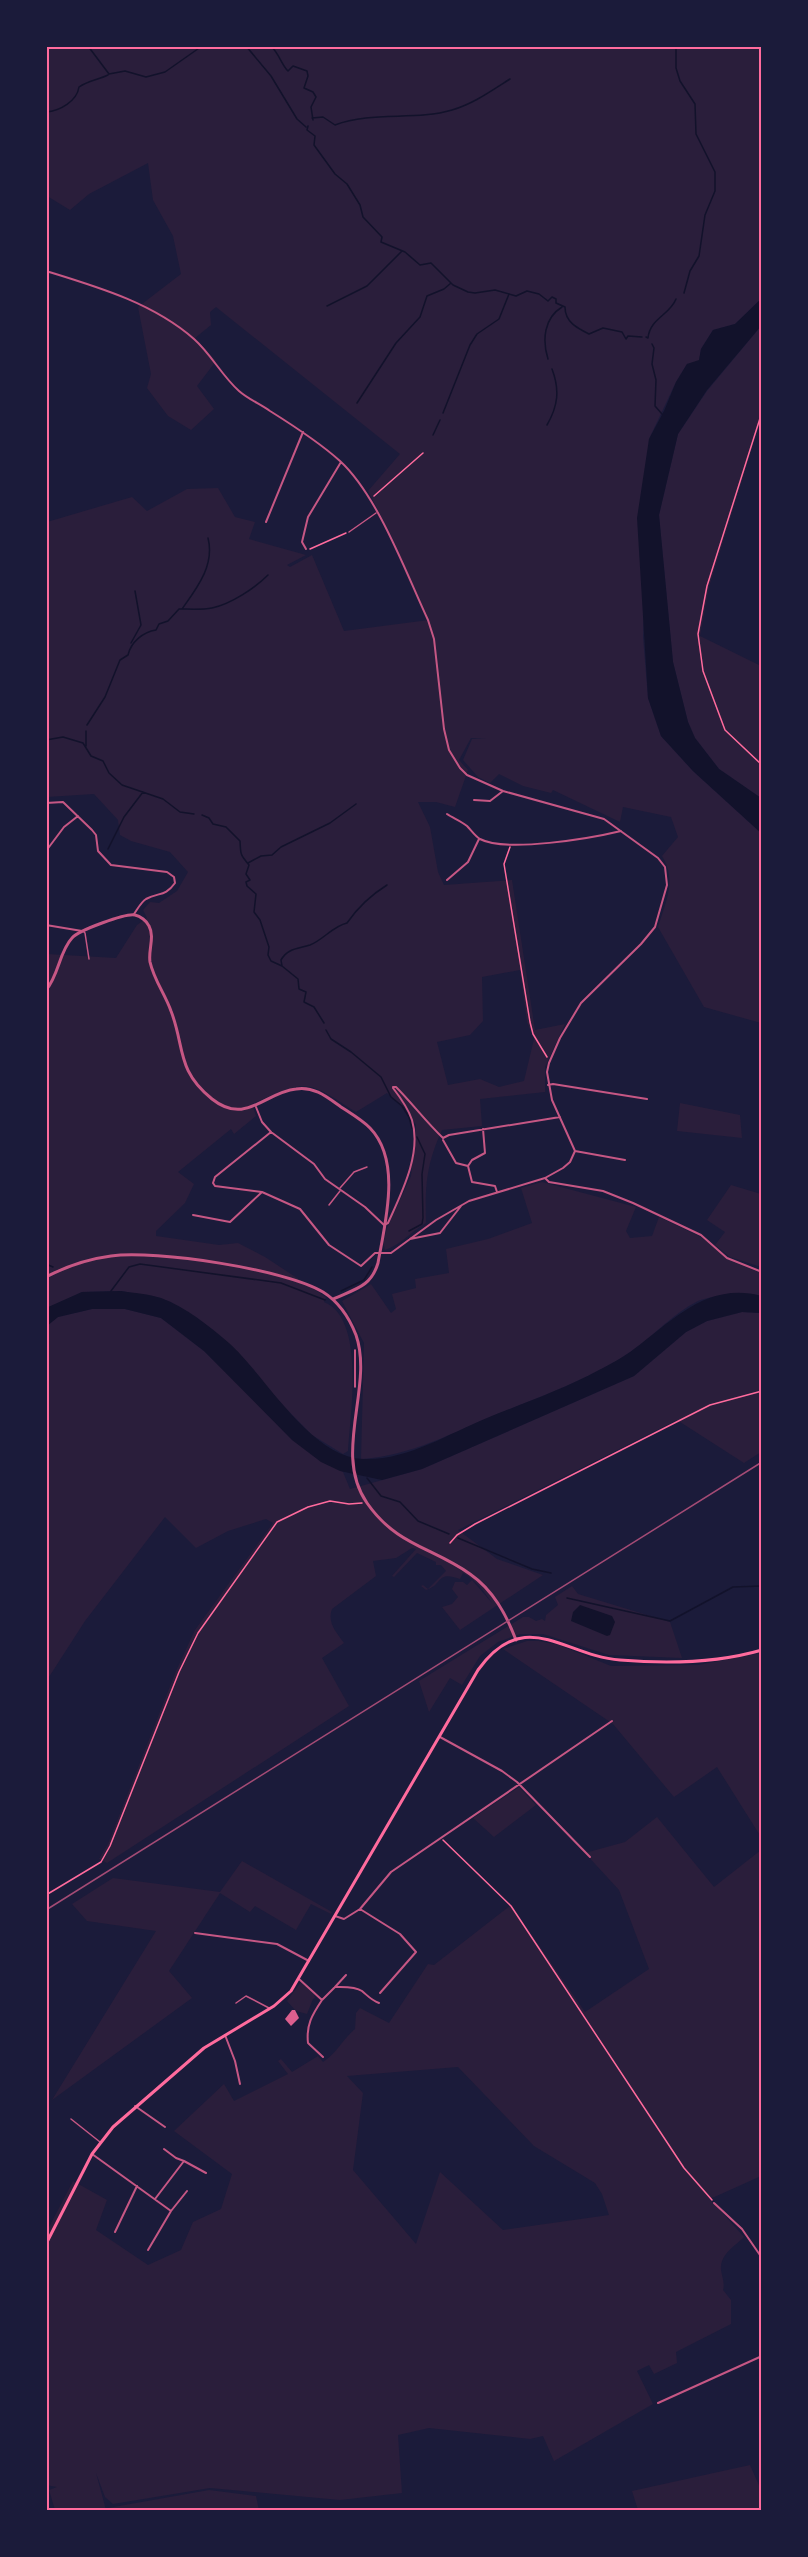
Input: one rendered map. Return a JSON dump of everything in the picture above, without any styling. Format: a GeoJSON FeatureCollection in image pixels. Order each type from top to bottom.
{"type":"FeatureCollection","features":[{"type":"Feature","properties":{"kind":"main road"},"geometry":{"type":"LineString","coordinates":[[46,2244],[100,2142],[135,2106],[189,2059],[285,1998],[309,1961],[483,1663],[503,1646],[516,1640],[534,1637],[547,1638],[592,1655],[620,1660],[717,1660],[762,1650]]}},
{"type":"Feature","properties":{"kind":"street"},"geometry":{"type":"LineString","coordinates":[[46,271],[92,285],[142,305],[172,321],[196,341],[239,391],[303,432],[341,462],[371,499],[428,620],[434,639],[444,729],[449,750],[467,775],[503,791],[592,814],[621,831],[658,858],[665,867],[667,885],[655,927],[641,944],[581,1003],[550,1061],[548,1085],[575,1151],[570,1162],[562,1168],[545,1178],[497,1191],[460,1206],[391,1253],[372,1255],[364,1264],[358,1265],[329,1245],[300,1209],[262,1192],[215,1186],[213,1180],[215,1177],[271,1132]]}},
{"type":"Feature","properties":{"kind":"street"},"geometry":{"type":"LineString","coordinates":[[266,522],[303,432]]}},
{"type":"Feature","properties":{"kind":"street"},"geometry":{"type":"LineString","coordinates":[[306,549],[302,542],[309,518],[341,462]]}},
{"type":"Feature","properties":{"kind":"street"},"geometry":{"type":"LineString","coordinates":[[474,800],[490,801],[503,791]]}},
{"type":"Feature","properties":{"kind":"street"},"geometry":{"type":"LineString","coordinates":[[46,803],[63,802],[78,816],[96,835],[98,851],[111,865],[167,872],[174,877],[175,883],[164,894],[143,901],[134,914],[82,931],[72,938],[66,947],[54,981],[46,990]]}},
{"type":"Feature","properties":{"kind":"street"},"geometry":{"type":"LineString","coordinates":[[447,814],[465,825],[479,838],[493,843],[581,840],[621,831]]}},
{"type":"Feature","properties":{"kind":"street"},"geometry":{"type":"LineString","coordinates":[[46,851],[63,827],[78,816]]}},
{"type":"Feature","properties":{"kind":"street"},"geometry":{"type":"LineString","coordinates":[[447,880],[468,862],[479,838]]}},
{"type":"Feature","properties":{"kind":"street"},"geometry":{"type":"LineString","coordinates":[[134,914],[149,926],[150,958],[154,976],[171,1011],[183,1063],[211,1099],[222,1105],[245,1109],[256,1107],[288,1091],[310,1089],[323,1094],[368,1126],[376,1137],[389,1170],[380,1254],[371,1280],[333,1299]]}},
{"type":"Feature","properties":{"kind":"street"},"geometry":{"type":"LineString","coordinates":[[46,925],[82,931]]}},
{"type":"Feature","properties":{"kind":"street"},"geometry":{"type":"LineString","coordinates":[[548,1085],[647,1099]]}},
{"type":"Feature","properties":{"kind":"street"},"geometry":{"type":"LineString","coordinates":[[384,1225],[388,1223],[406,1180],[413,1141],[412,1118],[393,1088],[396,1086],[443,1138],[456,1163],[468,1166]]}},
{"type":"Feature","properties":{"kind":"street"},"geometry":{"type":"LineString","coordinates":[[256,1107],[262,1122],[271,1132],[314,1164],[326,1179],[365,1207],[384,1225]]}},
{"type":"Feature","properties":{"kind":"street"},"geometry":{"type":"LineString","coordinates":[[443,1138],[449,1135],[560,1117]]}},
{"type":"Feature","properties":{"kind":"street"},"geometry":{"type":"LineString","coordinates":[[483,1129],[485,1154],[472,1160],[468,1166],[472,1182],[495,1186],[497,1191]]}},
{"type":"Feature","properties":{"kind":"street"},"geometry":{"type":"LineString","coordinates":[[575,1151],[625,1160]]}},
{"type":"Feature","properties":{"kind":"street"},"geometry":{"type":"LineString","coordinates":[[545,1178],[549,1182],[603,1191],[674,1221],[701,1235],[728,1258],[762,1272]]}},
{"type":"Feature","properties":{"kind":"street"},"geometry":{"type":"LineString","coordinates":[[193,1215],[230,1222],[262,1192]]}},
{"type":"Feature","properties":{"kind":"street"},"geometry":{"type":"LineString","coordinates":[[410,1239],[440,1233],[460,1206]]}},
{"type":"Feature","properties":{"kind":"street"},"geometry":{"type":"LineString","coordinates":[[46,1277],[94,1259],[140,1255],[167,1256],[278,1275],[301,1281],[333,1299],[350,1321],[359,1349],[353,1454],[358,1482],[366,1501],[387,1528],[408,1542],[470,1574],[484,1585],[502,1609],[516,1640]]}},
{"type":"Feature","properties":{"kind":"street"},"geometry":{"type":"LineString","coordinates":[[335,1916],[344,1919],[360,1909],[391,1872],[612,1720]]}},
{"type":"Feature","properties":{"kind":"street"},"geometry":{"type":"LineString","coordinates":[[440,1737],[502,1771],[519,1784],[590,1857]]}},
{"type":"Feature","properties":{"kind":"street"},"geometry":{"type":"LineString","coordinates":[[360,1909],[400,1934],[416,1952],[380,1993]]}},
{"type":"Feature","properties":{"kind":"street"},"geometry":{"type":"LineString","coordinates":[[195,1933],[277,1944],[309,1961]]}},
{"type":"Feature","properties":{"kind":"street"},"geometry":{"type":"LineString","coordinates":[[323,2057],[308,2043],[308,2023],[322,2000],[346,1975]]}},
{"type":"Feature","properties":{"kind":"street"},"geometry":{"type":"LineString","coordinates":[[298,1978],[322,2000]]}},
{"type":"Feature","properties":{"kind":"street"},"geometry":{"type":"LineString","coordinates":[[335,1987],[361,1991],[369,1999],[379,2003]]}},
{"type":"Feature","properties":{"kind":"street"},"geometry":{"type":"LineString","coordinates":[[224,2035],[235,2061],[240,2084]]}},
{"type":"Feature","properties":{"kind":"street"},"geometry":{"type":"LineString","coordinates":[[135,2106],[165,2127]]}},
{"type":"Feature","properties":{"kind":"street"},"geometry":{"type":"LineString","coordinates":[[164,2149],[176,2158],[206,2173]]}},
{"type":"Feature","properties":{"kind":"street"},"geometry":{"type":"LineString","coordinates":[[92,2154],[171,2211]]}},
{"type":"Feature","properties":{"kind":"street"},"geometry":{"type":"LineString","coordinates":[[155,2199],[184,2161]]}},
{"type":"Feature","properties":{"kind":"street"},"geometry":{"type":"LineString","coordinates":[[115,2232],[137,2186]]}},
{"type":"Feature","properties":{"kind":"street"},"geometry":{"type":"LineString","coordinates":[[148,2250],[171,2211],[187,2191]]}},
{"type":"Feature","properties":{"kind":"street"},"geometry":{"type":"LineString","coordinates":[[714,2203],[742,2229],[762,2258]]}},
{"type":"Feature","properties":{"kind":"street"},"geometry":{"type":"LineString","coordinates":[[658,2403],[761,2357],[762,2364]]}},
{"type":"Feature","properties":{"kind":"lane"},"geometry":{"type":"LineString","coordinates":[[349,532],[377,512]]}},
{"type":"Feature","properties":{"kind":"lane"},"geometry":{"type":"LineString","coordinates":[[82,931],[85,933],[89,959]]}},
{"type":"Feature","properties":{"kind":"lane"},"geometry":{"type":"LineString","coordinates":[[329,1205],[354,1172],[367,1167]]}},
{"type":"Feature","properties":{"kind":"lane"},"geometry":{"type":"LineString","coordinates":[[236,2003],[246,1996],[271,2009]]}},
{"type":"Feature","properties":{"kind":"lane"},"geometry":{"type":"LineString","coordinates":[[71,2119],[100,2142]]}},
{"type":"Feature","properties":{"kind":"path"},"geometry":{"type":"LineString","coordinates":[[762,412],[706,586],[698,634],[703,671],[725,730],[762,765]]}},
{"type":"Feature","properties":{"kind":"path"},"geometry":{"type":"LineString","coordinates":[[371,499],[423,453]]}},
{"type":"Feature","properties":{"kind":"path"},"geometry":{"type":"LineString","coordinates":[[306,549],[316,548],[349,532]]}},
{"type":"Feature","properties":{"kind":"path"},"geometry":{"type":"LineString","coordinates":[[511,843],[504,864],[530,1022],[533,1034],[550,1061]]}},
{"type":"Feature","properties":{"kind":"path"},"geometry":{"type":"LineString","coordinates":[[355,1345],[355,1388]]}},
{"type":"Feature","properties":{"kind":"path"},"geometry":{"type":"LineString","coordinates":[[450,1543],[457,1535],[475,1524],[700,1410],[762,1391]]}},
{"type":"Feature","properties":{"kind":"path"},"geometry":{"type":"LineString","coordinates":[[46,1895],[101,1862],[110,1846],[179,1672],[198,1633],[277,1522],[308,1507],[330,1501],[349,1504],[363,1503]]}},
{"type":"Feature","properties":{"kind":"path"},"geometry":{"type":"LineString","coordinates":[[441,1837],[511,1906],[684,2169],[714,2203]]}},
{"type":"Feature","properties":{"kind":"shaded area"},"geometry":{"type":"Polygon","coordinates":[[[47,47],[761,47],[761,299],[735,324],[713,330],[701,349],[699,361],[687,364],[676,382],[649,439],[643,637],[648,698],[661,736],[693,771],[761,833],[761,1023],[704,1007],[658,927],[669,891],[669,874],[662,856],[678,837],[671,817],[623,807],[620,822],[553,790],[551,793],[523,786],[499,774],[490,783],[478,777],[463,760],[472,739],[486,739],[471,738],[459,760],[468,770],[455,807],[436,802],[418,802],[430,827],[438,872],[444,885],[512,880],[535,1030],[565,1024],[545,1067],[545,1092],[480,1099],[482,1126],[442,1130],[428,1176],[426,1223],[396,1245],[385,1250],[383,1243],[387,1228],[411,1176],[416,1125],[406,1109],[387,1093],[356,1112],[326,1093],[306,1086],[285,1090],[252,1104],[256,1116],[234,1134],[231,1129],[178,1172],[194,1184],[185,1203],[156,1231],[156,1236],[219,1245],[238,1243],[265,1257],[326,1297],[324,1302],[337,1312],[346,1327],[351,1347],[351,1415],[348,1451],[343,1454],[312,1435],[197,1318],[161,1298],[121,1291],[82,1292],[47,1308],[47,954],[116,958],[137,925],[147,918],[143,910],[150,902],[159,903],[177,891],[188,872],[170,852],[131,841],[120,835],[118,820],[94,794],[47,797],[47,522],[132,497],[147,511],[187,489],[218,488],[235,517],[255,522],[249,539],[306,555],[287,565],[290,567],[312,555],[344,631],[429,620],[392,537],[368,491],[400,454],[216,307],[210,312],[211,325],[195,338],[216,361],[197,386],[214,409],[191,430],[168,416],[147,388],[151,374],[138,307],[181,274],[173,236],[153,200],[148,163],[89,194],[70,210],[47,196],[47,47]],[[520,970],[482,977],[483,1021],[470,1035],[437,1042],[448,1085],[480,1079],[499,1087],[524,1081],[534,1039],[527,1022],[520,970]]]}},
{"type":"Feature","properties":{"kind":"shaded area"},"geometry":{"type":"Polygon","coordinates":[[[761,299],[761,326],[707,390],[678,434],[659,515],[673,662],[688,722],[695,738],[719,769],[761,798],[761,833],[693,771],[661,736],[648,698],[637,518],[649,439],[676,382],[687,364],[699,360],[701,349],[713,330],[735,324],[761,299]]]}},
{"type":"Feature","properties":{"kind":"shaded area"},"geometry":{"type":"Polygon","coordinates":[[[761,326],[761,419],[709,587],[700,636],[761,666],[761,798],[719,769],[695,738],[688,722],[673,662],[659,515],[678,434],[707,391],[761,326]]]}},
{"type":"Feature","properties":{"kind":"shaded area"},"geometry":{"type":"Polygon","coordinates":[[[680,1103],[740,1115],[742,1138],[677,1131],[680,1103]]]}},
{"type":"Feature","properties":{"kind":"shaded area"},"geometry":{"type":"Polygon","coordinates":[[[542,1182],[636,1207],[626,1231],[630,1238],[652,1236],[659,1217],[701,1237],[731,1261],[761,1273],[761,1296],[730,1295],[698,1301],[680,1312],[632,1351],[585,1378],[432,1442],[397,1453],[361,1459],[364,1343],[342,1301],[371,1284],[391,1313],[396,1309],[392,1294],[416,1288],[415,1279],[449,1273],[446,1249],[488,1239],[532,1223],[521,1188],[542,1182]]]}},
{"type":"Feature","properties":{"kind":"shaded area"},"geometry":{"type":"Polygon","coordinates":[[[731,1185],[761,1194],[761,1267],[730,1257],[715,1245],[725,1232],[707,1220],[731,1185]]]}},
{"type":"Feature","properties":{"kind":"shaded area"},"geometry":{"type":"Polygon","coordinates":[[[121,1291],[161,1298],[197,1318],[243,1357],[307,1430],[325,1445],[344,1455],[363,1459],[395,1456],[411,1451],[544,1396],[622,1358],[677,1316],[708,1299],[725,1294],[743,1293],[762,1296],[761,1313],[742,1312],[707,1321],[686,1332],[634,1376],[422,1469],[382,1480],[340,1471],[321,1462],[292,1440],[204,1351],[161,1318],[125,1309],[92,1309],[58,1317],[47,1326],[46,1308],[82,1292],[121,1291]]]}},
{"type":"Feature","properties":{"kind":"shaded area"},"geometry":{"type":"Polygon","coordinates":[[[92,1309],[125,1309],[161,1318],[204,1351],[248,1394],[343,1472],[350,1489],[422,1469],[634,1376],[686,1332],[707,1321],[742,1312],[761,1313],[761,1452],[744,1463],[677,1420],[458,1530],[497,1559],[543,1575],[460,1630],[442,1607],[452,1604],[458,1597],[452,1589],[455,1582],[463,1582],[467,1585],[472,1580],[492,1603],[472,1579],[463,1573],[460,1579],[447,1576],[443,1577],[431,1588],[426,1590],[421,1586],[428,1589],[446,1571],[441,1565],[436,1565],[436,1562],[417,1553],[394,1577],[392,1576],[416,1549],[412,1548],[396,1558],[373,1561],[376,1576],[332,1609],[331,1623],[344,1643],[322,1658],[349,1706],[107,1863],[99,1859],[108,1844],[176,1671],[195,1630],[273,1523],[266,1519],[228,1531],[196,1548],[165,1517],[85,1621],[47,1680],[46,1326],[58,1317],[92,1309]]]}},
{"type":"Feature","properties":{"kind":"shaded area"},"geometry":{"type":"Polygon","coordinates":[[[572,1586],[578,1594],[670,1622],[682,1658],[609,1655],[543,1634],[520,1634],[498,1642],[480,1656],[462,1685],[450,1678],[429,1712],[419,1681],[523,1617],[545,1621],[546,1615],[558,1605],[555,1597],[572,1586]]]}},
{"type":"Feature","properties":{"kind":"shaded area"},"geometry":{"type":"Polygon","coordinates":[[[580,1605],[612,1616],[615,1622],[610,1635],[607,1636],[571,1621],[573,1612],[580,1605]]]}},
{"type":"Feature","properties":{"kind":"shaded area"},"geometry":{"type":"Polygon","coordinates":[[[527,1641],[559,1645],[611,1666],[698,1665],[761,1653],[761,1837],[717,1767],[674,1797],[613,1724],[503,1649],[527,1641]]]}},
{"type":"Feature","properties":{"kind":"shaded area"},"geometry":{"type":"Polygon","coordinates":[[[519,1787],[536,1805],[494,1837],[473,1818],[519,1787]]]}},
{"type":"Feature","properties":{"kind":"shaded area"},"geometry":{"type":"Polygon","coordinates":[[[657,1817],[714,1887],[761,1850],[761,2176],[710,2199],[744,2237],[728,2251],[721,2264],[723,2290],[731,2300],[731,2324],[676,2352],[677,2363],[654,2374],[649,2365],[637,2371],[653,2404],[554,2461],[543,2436],[530,2439],[429,2428],[398,2435],[402,2493],[340,2500],[210,2488],[113,2504],[105,2497],[96,2473],[106,2510],[55,2510],[49,2490],[57,2487],[46,2485],[46,2233],[73,2181],[107,2200],[96,2230],[148,2265],[181,2250],[193,2222],[221,2209],[232,2174],[174,2131],[224,2084],[234,2101],[288,2074],[278,2061],[281,2059],[292,2072],[318,2056],[323,2062],[355,2029],[356,2013],[360,2008],[389,2023],[428,1964],[434,1965],[511,1905],[585,2012],[649,1969],[619,1890],[585,1853],[625,1842],[657,1817]],[[458,2067],[347,2076],[363,2093],[353,2170],[416,2244],[440,2172],[503,2230],[609,2215],[602,2194],[595,2183],[534,2146],[458,2067]]]}},
{"type":"Feature","properties":{"kind":"shaded area"},"geometry":{"type":"Polygon","coordinates":[[[242,1861],[332,1912],[331,1914],[311,1904],[296,1930],[255,1906],[250,1912],[220,1893],[169,1971],[192,1998],[52,2100],[156,1931],[87,1921],[72,1904],[113,1878],[220,1892],[242,1861]]]}},
{"type":"Feature","properties":{"kind":"shaded area"},"geometry":{"type":"Polygon","coordinates":[[[301,1982],[314,1994],[315,1998],[307,2014],[296,2011],[287,2001],[301,1982]]]}},
{"type":"Feature","properties":{"kind":"shaded area"},"geometry":{"type":"Polygon","coordinates":[[[750,2465],[761,2490],[761,2510],[638,2510],[632,2491],[750,2465]]]}},
{"type":"Feature","properties":{"kind":"shaded area"},"geometry":{"type":"Polygon","coordinates":[[[209,2490],[256,2496],[259,2510],[109,2510],[108,2508],[209,2490]]]}},
{"type":"Feature","properties":{"kind":"building"},"geometry":{"type":"Polygon","coordinates":[[[292,2010],[295,2010],[299,2018],[291,2026],[285,2019],[292,2010]]]}},
{"type":"Feature","properties":{"kind":"waterway"},"geometry":{"type":"LineString","coordinates":[[88,46],[109,74],[125,71],[146,77],[165,72],[202,46]]}},
{"type":"Feature","properties":{"kind":"waterway"},"geometry":{"type":"LineString","coordinates":[[246,46],[271,76],[297,119],[306,127]]}},
{"type":"Feature","properties":{"kind":"waterway"},"geometry":{"type":"LineString","coordinates":[[271,46],[288,71],[293,66],[307,71],[308,76],[304,88],[313,92],[316,97],[311,107],[313,120]]}},
{"type":"Feature","properties":{"kind":"waterway"},"geometry":{"type":"LineString","coordinates":[[676,46],[676,68],[680,81],[695,104],[696,134],[715,172],[715,191],[705,215],[699,256],[690,271],[684,293]]}},
{"type":"Feature","properties":{"kind":"waterway"},"geometry":{"type":"LineString","coordinates":[[46,112],[57,110],[71,101],[79,87],[108,75]]}},
{"type":"Feature","properties":{"kind":"waterway"},"geometry":{"type":"LineString","coordinates":[[312,118],[323,117],[335,125],[364,118],[438,113],[452,110],[482,97],[510,79]]}},
{"type":"Feature","properties":{"kind":"waterway"},"geometry":{"type":"LineString","coordinates":[[308,126],[307,130],[315,136],[314,145],[335,174],[347,184],[360,205],[363,217],[382,237],[381,242],[405,252],[420,265],[431,263],[453,285],[468,292],[495,290],[516,296],[527,291],[539,294],[548,301],[552,297],[556,299],[556,303],[565,307],[567,317],[572,324],[589,334],[603,328],[622,332],[626,339],[628,336],[642,337]]}},
{"type":"Feature","properties":{"kind":"waterway"},"geometry":{"type":"LineString","coordinates":[[327,306],[367,286],[402,251]]}},
{"type":"Feature","properties":{"kind":"waterway"},"geometry":{"type":"LineString","coordinates":[[357,403],[396,343],[420,317],[427,296],[444,289],[451,283]]}},
{"type":"Feature","properties":{"kind":"waterway"},"geometry":{"type":"LineString","coordinates":[[443,413],[470,345],[477,334],[499,319],[509,294]]}},
{"type":"Feature","properties":{"kind":"waterway"},"geometry":{"type":"LineString","coordinates":[[646,337],[648,338],[652,326],[676,299]]}},
{"type":"Feature","properties":{"kind":"waterway"},"geometry":{"type":"LineString","coordinates":[[548,359],[545,344],[546,330],[551,317],[562,307]]}},
{"type":"Feature","properties":{"kind":"waterway"},"geometry":{"type":"LineString","coordinates":[[652,344],[654,348],[652,364],[656,380],[655,406],[662,414]]}},
{"type":"Feature","properties":{"kind":"waterway"},"geometry":{"type":"LineString","coordinates":[[547,425],[557,398],[552,369]]}},
{"type":"Feature","properties":{"kind":"waterway"},"geometry":{"type":"LineString","coordinates":[[433,435],[440,420]]}},
{"type":"Feature","properties":{"kind":"waterway"},"geometry":{"type":"LineString","coordinates":[[182,609],[199,584],[207,567],[210,548],[208,538]]}},
{"type":"Feature","properties":{"kind":"waterway"},"geometry":{"type":"LineString","coordinates":[[87,725],[105,697],[120,660],[128,655],[138,638],[156,630],[159,624],[168,621],[179,609],[204,609],[227,603],[242,595],[268,575]]}},
{"type":"Feature","properties":{"kind":"waterway"},"geometry":{"type":"LineString","coordinates":[[131,643],[141,625],[135,591]]}},
{"type":"Feature","properties":{"kind":"waterway"},"geometry":{"type":"LineString","coordinates":[[86,731],[86,746]]}},
{"type":"Feature","properties":{"kind":"waterway"},"geometry":{"type":"LineString","coordinates":[[46,740],[63,737],[83,743],[91,756],[103,761],[109,773],[122,785],[163,799],[180,812],[194,814]]}},
{"type":"Feature","properties":{"kind":"waterway"},"geometry":{"type":"LineString","coordinates":[[108,849],[124,817],[143,792]]}},
{"type":"Feature","properties":{"kind":"waterway"},"geometry":{"type":"LineString","coordinates":[[248,863],[261,856],[272,855],[281,847],[330,823],[356,804]]}},
{"type":"Feature","properties":{"kind":"waterway"},"geometry":{"type":"LineString","coordinates":[[202,815],[209,818],[213,824],[226,827],[240,841],[241,853],[249,865],[246,874],[250,880],[246,882],[256,894],[254,912],[260,920],[269,947],[268,955],[271,961],[282,966],[298,979],[299,989],[306,992],[304,1002],[314,1007],[324,1023]]}},
{"type":"Feature","properties":{"kind":"waterway"},"geometry":{"type":"LineString","coordinates":[[282,966],[281,960],[287,953],[315,943],[337,927],[347,923],[365,902],[387,885]]}},
{"type":"Feature","properties":{"kind":"waterway"},"geometry":{"type":"LineString","coordinates":[[326,1030],[331,1039],[381,1077],[391,1097],[402,1106],[409,1117],[412,1128]]}},
{"type":"Feature","properties":{"kind":"waterway"},"geometry":{"type":"LineString","coordinates":[[409,1231],[422,1224],[423,1218],[422,1174],[425,1154],[417,1137]]}},
{"type":"Feature","properties":{"kind":"waterway"},"geometry":{"type":"LineString","coordinates":[[46,1264],[53,1267]]}},
{"type":"Feature","properties":{"kind":"waterway"},"geometry":{"type":"LineString","coordinates":[[111,1291],[129,1267],[140,1264],[281,1283],[325,1300]]}},
{"type":"Feature","properties":{"kind":"waterway"},"geometry":{"type":"LineString","coordinates":[[341,1291],[364,1280],[372,1267]]}},
{"type":"Feature","properties":{"kind":"waterway"},"geometry":{"type":"LineString","coordinates":[[367,1478],[381,1496],[400,1502],[418,1521],[449,1534]]}},
{"type":"Feature","properties":{"kind":"waterway"},"geometry":{"type":"LineString","coordinates":[[458,1538],[532,1569],[551,1573]]}},
{"type":"Feature","properties":{"kind":"waterway"},"geometry":{"type":"LineString","coordinates":[[567,1598],[670,1621],[733,1587],[762,1586]]}},
{"type":"Feature","properties":{"kind":"railway"},"geometry":{"type":"LineString","coordinates":[[46,1910],[762,1462]]}}]}
